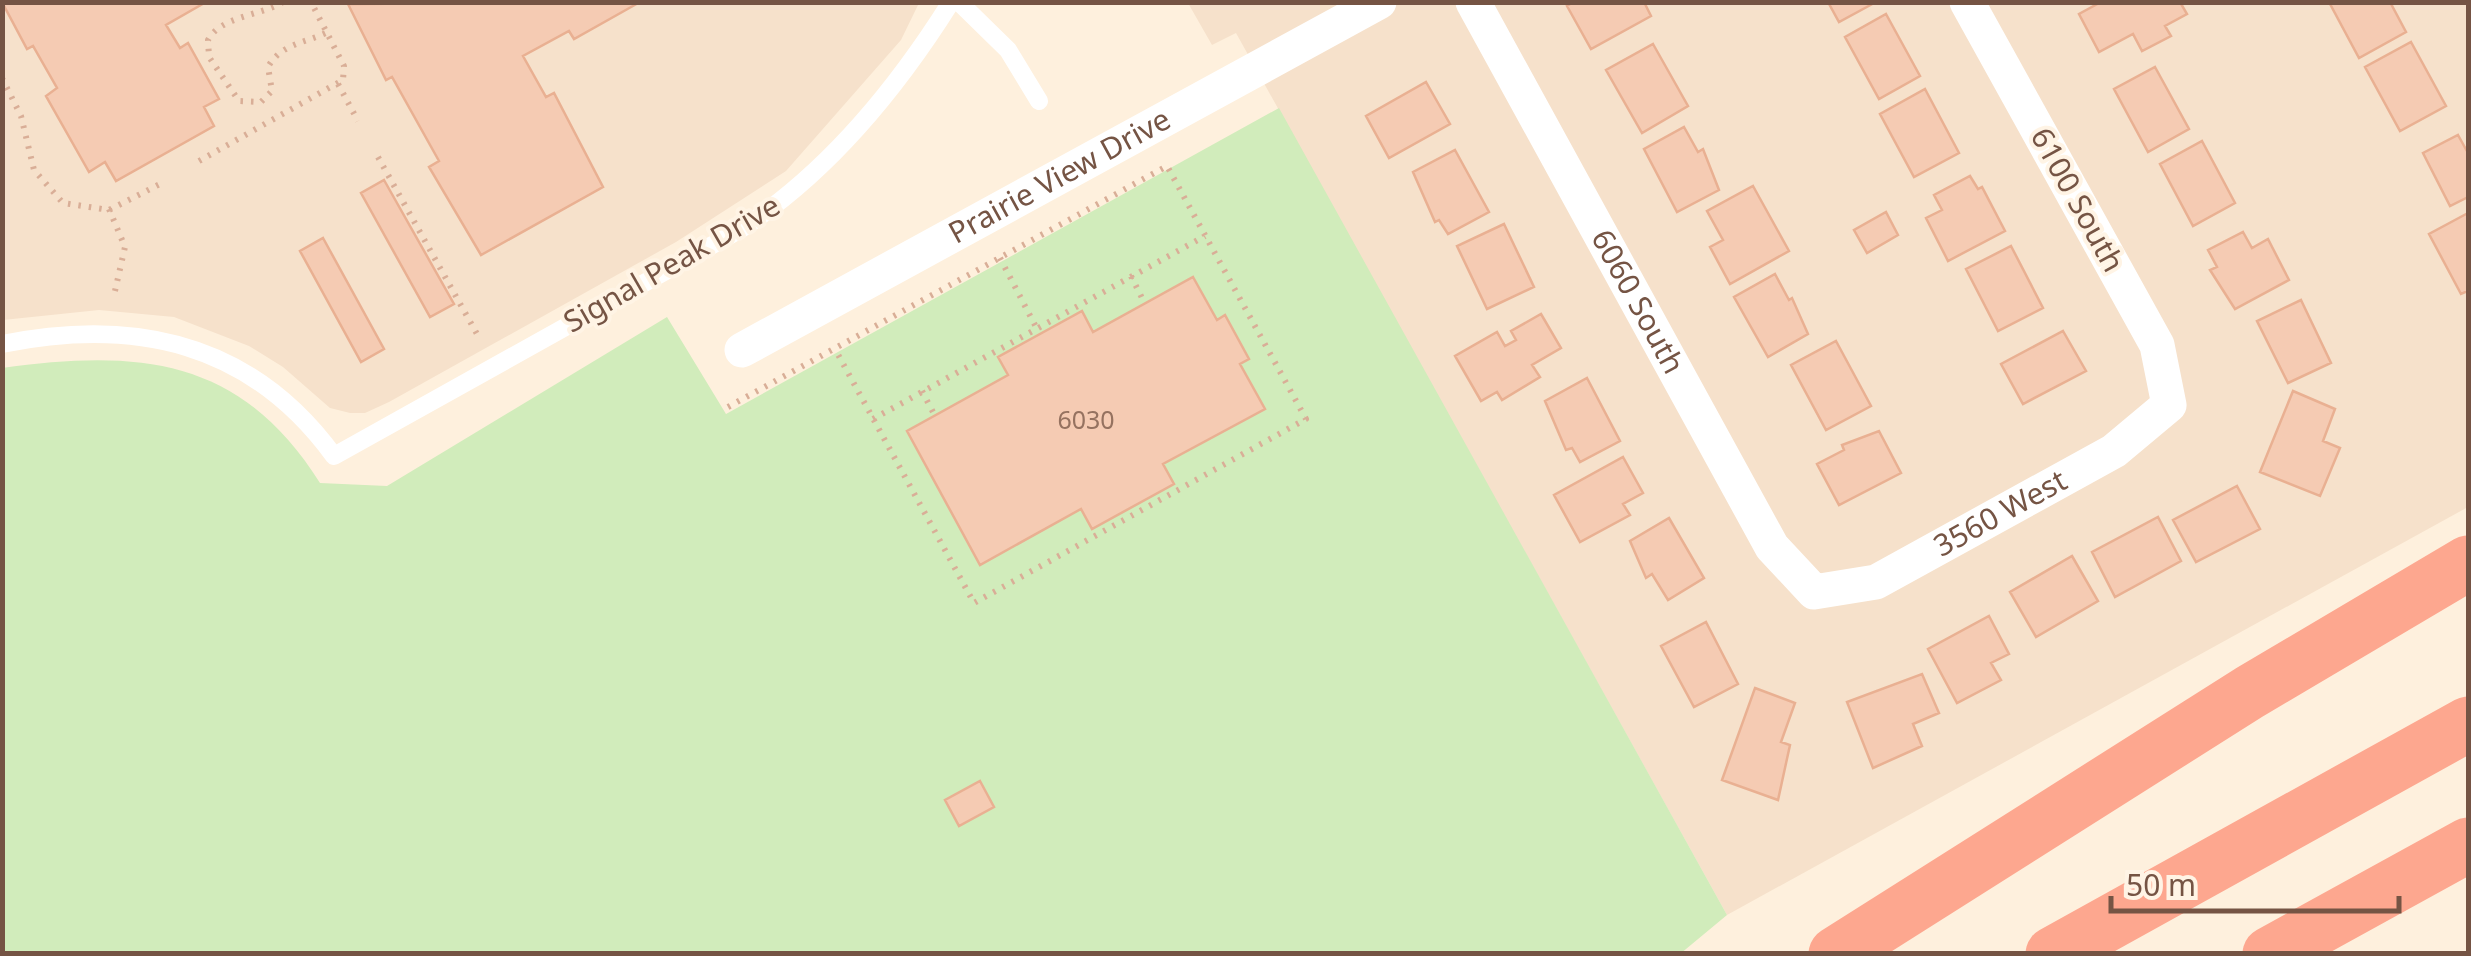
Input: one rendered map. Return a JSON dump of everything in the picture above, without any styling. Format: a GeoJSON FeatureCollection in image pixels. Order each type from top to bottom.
{"type":"FeatureCollection","features":[{"type":"Feature","properties":{"kind":"highway"},"geometry":{"type":"LineString","coordinates":[[1836,954],[2250,692],[2468,563]]}},
{"type":"Feature","properties":{"kind":"highway"},"geometry":{"type":"LineString","coordinates":[[2053,954],[2468,724]]}},
{"type":"Feature","properties":{"kind":"highway"},"geometry":{"type":"LineString","coordinates":[[2270,954],[2468,845]]}},
{"type":"Feature","properties":{"kind":"street","name":"Prairie View Drive"},"geometry":{"type":"LineString","coordinates":[[742,350],[1380,2]]}},
{"type":"Feature","properties":{"kind":"street","name":"6060 South"},"geometry":{"type":"LineString","coordinates":[[1473,2],[1772,548],[1814,592]]}},
{"type":"Feature","properties":{"kind":"street","name":"6100 South"},"geometry":{"type":"LineString","coordinates":[[1968,2],[2157,345],[2169,405]]}},
{"type":"Feature","properties":{"kind":"street","name":"3560 West"},"geometry":{"type":"LineString","coordinates":[[1814,592],[1876,582],[2114,450],[2169,405]]}},
{"type":"Feature","properties":{"kind":"lane","name":"Signal Peak Drive"},"geometry":{"type":"LineString","coordinates":[[2,344],[108,333],[179,343],[230,364],[278,394],[334,456],[741,229],[779,203],[817,169],[914,58],[951,2]]}},
{"type":"Feature","properties":{"kind":"lane"},"geometry":{"type":"LineString","coordinates":[[960,2],[1008,50],[1039,102]]}},
{"type":"Feature","properties":{"kind":"path"},"geometry":{"type":"LineString","coordinates":[[284,2],[257,16],[227,22],[208,40],[209,57],[239,101],[261,102],[272,90],[268,67],[274,57],[293,44],[326,33]]}},
{"type":"Feature","properties":{"kind":"path"},"geometry":{"type":"LineString","coordinates":[[199,161],[343,80],[344,66],[311,2]]}},
{"type":"Feature","properties":{"kind":"path"},"geometry":{"type":"LineString","coordinates":[[2,78],[22,116],[30,158],[41,184],[76,208],[110,209],[160,184]]}},
{"type":"Feature","properties":{"kind":"path"},"geometry":{"type":"LineString","coordinates":[[338,84],[358,121]]}},
{"type":"Feature","properties":{"kind":"path"},"geometry":{"type":"LineString","coordinates":[[378,157],[477,334]]}},
{"type":"Feature","properties":{"kind":"path"},"geometry":{"type":"LineString","coordinates":[[728,407],[1167,166],[1306,419],[974,603],[835,349]]}},
{"type":"Feature","properties":{"kind":"path"},"geometry":{"type":"LineString","coordinates":[[110,209],[125,247],[115,291]]}},
{"type":"Feature","properties":{"kind":"path"},"geometry":{"type":"LineString","coordinates":[[873,419],[1205,236]]}},
{"type":"Feature","properties":{"kind":"path"},"geometry":{"type":"LineString","coordinates":[[1000,258],[1036,328]]}},
{"type":"Feature","properties":{"kind":"path"},"geometry":{"type":"LineString","coordinates":[[1131,276],[1143,300]]}},
{"type":"Feature","properties":{"kind":"path"},"geometry":{"type":"LineString","coordinates":[[922,392],[934,414]]}},
{"type":"Feature","properties":{"kind":"shaded area"},"geometry":{"type":"Polygon","coordinates":[[[2,3],[919,3],[901,40],[786,171],[676,242],[389,402],[365,413],[350,413],[330,408],[283,367],[249,346],[174,317],[99,310],[3,320],[2,3]]]}},
{"type":"Feature","properties":{"kind":"shaded area"},"geometry":{"type":"Polygon","coordinates":[[[1188,3],[2468,3],[2468,507],[1727,915],[1236,33],[1212,45],[1188,3]]]}},
{"type":"Feature","properties":{"kind":"green space"},"geometry":{"type":"Polygon","coordinates":[[[1279,108],[1727,915],[1680,954],[3,953],[2,368],[98,360],[183,371],[221,386],[256,409],[289,441],[320,483],[387,486],[667,317],[726,414],[1279,108]]]}},
{"type":"Feature","properties":{"kind":"building"},"geometry":{"type":"Polygon","coordinates":[[[2,2],[206,2],[166,25],[180,48],[188,43],[219,99],[204,107],[214,126],[116,181],[105,162],[89,172],[46,96],[57,88],[33,46],[27,49],[2,2]]]}},
{"type":"Feature","properties":{"kind":"building"},"geometry":{"type":"Polygon","coordinates":[[[640,2],[574,39],[569,31],[523,56],[546,97],[554,93],[603,187],[481,255],[429,167],[439,161],[392,77],[386,80],[348,4],[640,2]]]}},
{"type":"Feature","properties":{"kind":"building"},"geometry":{"type":"Polygon","coordinates":[[[1573,2],[1644,2],[1651,16],[1591,49],[1567,6],[1573,2]]]}},
{"type":"Feature","properties":{"kind":"building"},"geometry":{"type":"Polygon","coordinates":[[[1828,2],[1876,2],[1839,22],[1828,2]]]}},
{"type":"Feature","properties":{"kind":"building"},"geometry":{"type":"Polygon","coordinates":[[[2101,2],[2180,2],[2187,14],[2165,26],[2171,36],[2142,51],[2133,34],[2099,52],[2079,14],[2101,2]]]}},
{"type":"Feature","properties":{"kind":"building"},"geometry":{"type":"Polygon","coordinates":[[[2329,2],[2390,2],[2406,32],[2359,58],[2329,2]]]}},
{"type":"Feature","properties":{"kind":"building"},"geometry":{"type":"Polygon","coordinates":[[[1886,14],[1920,76],[1879,99],[1845,37],[1886,14]]]}},
{"type":"Feature","properties":{"kind":"building"},"geometry":{"type":"Polygon","coordinates":[[[2411,42],[2446,106],[2400,131],[2365,67],[2411,42]]]}},
{"type":"Feature","properties":{"kind":"building"},"geometry":{"type":"Polygon","coordinates":[[[1653,44],[1688,106],[1642,133],[1606,70],[1653,44]]]}},
{"type":"Feature","properties":{"kind":"building"},"geometry":{"type":"Polygon","coordinates":[[[2155,67],[2189,129],[2148,152],[2114,89],[2155,67]]]}},
{"type":"Feature","properties":{"kind":"building"},"geometry":{"type":"Polygon","coordinates":[[[1426,82],[1450,124],[1389,158],[1366,116],[1426,82]]]}},
{"type":"Feature","properties":{"kind":"building"},"geometry":{"type":"Polygon","coordinates":[[[1925,89],[1959,153],[1914,177],[1880,114],[1925,89]]]}},
{"type":"Feature","properties":{"kind":"building"},"geometry":{"type":"Polygon","coordinates":[[[1684,127],[1698,152],[1703,149],[1719,190],[1677,212],[1644,149],[1684,127]]]}},
{"type":"Feature","properties":{"kind":"building"},"geometry":{"type":"Polygon","coordinates":[[[2458,135],[2468,153],[2468,197],[2450,206],[2423,153],[2458,135]]]}},
{"type":"Feature","properties":{"kind":"building"},"geometry":{"type":"Polygon","coordinates":[[[2202,141],[2235,203],[2193,226],[2160,164],[2202,141]]]}},
{"type":"Feature","properties":{"kind":"building"},"geometry":{"type":"Polygon","coordinates":[[[1455,150],[1489,212],[1448,234],[1439,220],[1435,222],[1413,172],[1455,150]]]}},
{"type":"Feature","properties":{"kind":"building"},"geometry":{"type":"Polygon","coordinates":[[[1970,176],[1978,189],[1982,187],[2005,231],[1948,261],[1926,218],[1942,210],[1934,195],[1970,176]]]}},
{"type":"Feature","properties":{"kind":"building"},"geometry":{"type":"Polygon","coordinates":[[[384,180],[454,304],[430,317],[361,193],[384,180]]]}},
{"type":"Feature","properties":{"kind":"building"},"geometry":{"type":"Polygon","coordinates":[[[1753,186],[1789,251],[1730,284],[1710,247],[1723,240],[1707,211],[1753,186]]]}},
{"type":"Feature","properties":{"kind":"building"},"geometry":{"type":"Polygon","coordinates":[[[1886,212],[1898,235],[1867,253],[1854,230],[1886,212]]]}},
{"type":"Feature","properties":{"kind":"building"},"geometry":{"type":"Polygon","coordinates":[[[2468,213],[2468,291],[2461,294],[2429,234],[2468,213]]]}},
{"type":"Feature","properties":{"kind":"building"},"geometry":{"type":"Polygon","coordinates":[[[1504,224],[1534,287],[1487,309],[1457,246],[1504,224]]]}},
{"type":"Feature","properties":{"kind":"building"},"geometry":{"type":"Polygon","coordinates":[[[2243,232],[2252,248],[2268,239],[2289,280],[2235,309],[2210,270],[2217,267],[2208,250],[2243,232]]]}},
{"type":"Feature","properties":{"kind":"building"},"geometry":{"type":"Polygon","coordinates":[[[323,238],[384,349],[361,362],[300,251],[323,238]]]}},
{"type":"Feature","properties":{"kind":"building"},"geometry":{"type":"Polygon","coordinates":[[[2011,246],[2043,308],[1998,331],[1966,269],[2011,246]]]}},
{"type":"Feature","properties":{"kind":"building"},"geometry":{"type":"Polygon","coordinates":[[[1775,274],[1789,300],[1792,298],[1808,334],[1768,357],[1734,297],[1775,274]]]}},
{"type":"Feature","properties":{"kind":"building"},"geometry":{"type":"Polygon","coordinates":[[[1193,277],[1217,320],[1225,315],[1249,359],[1240,364],[1265,409],[1163,464],[1174,484],[1092,529],[1081,509],[980,565],[907,431],[1008,375],[998,357],[1082,311],[1093,332],[1193,277]]]}},
{"type":"Feature","properties":{"kind":"building"},"geometry":{"type":"Polygon","coordinates":[[[2301,300],[2331,363],[2288,383],[2257,321],[2301,300]]]}},
{"type":"Feature","properties":{"kind":"building"},"geometry":{"type":"Polygon","coordinates":[[[1541,314],[1561,348],[1532,365],[1540,377],[1502,400],[1497,392],[1481,401],[1455,356],[1497,332],[1505,346],[1516,340],[1511,331],[1541,314]]]}},
{"type":"Feature","properties":{"kind":"building"},"geometry":{"type":"Polygon","coordinates":[[[2063,331],[2086,371],[2023,404],[2001,364],[2063,331]]]}},
{"type":"Feature","properties":{"kind":"building"},"geometry":{"type":"Polygon","coordinates":[[[1836,341],[1871,406],[1826,430],[1791,365],[1836,341]]]}},
{"type":"Feature","properties":{"kind":"building"},"geometry":{"type":"Polygon","coordinates":[[[1587,378],[1620,441],[1580,462],[1572,448],[1566,450],[1545,401],[1587,378]]]}},
{"type":"Feature","properties":{"kind":"building"},"geometry":{"type":"Polygon","coordinates":[[[2293,391],[2335,409],[2323,441],[2340,448],[2320,496],[2260,472],[2293,391]]]}},
{"type":"Feature","properties":{"kind":"building"},"geometry":{"type":"Polygon","coordinates":[[[1879,431],[1901,473],[1839,505],[1817,464],[1844,450],[1842,445],[1879,431]]]}},
{"type":"Feature","properties":{"kind":"building"},"geometry":{"type":"Polygon","coordinates":[[[1623,457],[1643,493],[1623,504],[1630,515],[1580,542],[1554,495],[1623,457]]]}},
{"type":"Feature","properties":{"kind":"building"},"geometry":{"type":"Polygon","coordinates":[[[2237,486],[2260,529],[2196,562],[2173,520],[2237,486]]]}},
{"type":"Feature","properties":{"kind":"building"},"geometry":{"type":"Polygon","coordinates":[[[2158,517],[2181,561],[2115,597],[2092,552],[2158,517]]]}},
{"type":"Feature","properties":{"kind":"building"},"geometry":{"type":"Polygon","coordinates":[[[1669,518],[1704,578],[1668,600],[1652,574],[1646,578],[1630,541],[1669,518]]]}},
{"type":"Feature","properties":{"kind":"building"},"geometry":{"type":"Polygon","coordinates":[[[2072,556],[2098,601],[2036,637],[2010,592],[2072,556]]]}},
{"type":"Feature","properties":{"kind":"building"},"geometry":{"type":"Polygon","coordinates":[[[1989,616],[2009,654],[1991,663],[2001,680],[1957,703],[1928,649],[1989,616]]]}},
{"type":"Feature","properties":{"kind":"building"},"geometry":{"type":"Polygon","coordinates":[[[1706,622],[1738,684],[1694,707],[1661,646],[1706,622]]]}},
{"type":"Feature","properties":{"kind":"building"},"geometry":{"type":"Polygon","coordinates":[[[1922,674],[1939,713],[1913,724],[1922,746],[1873,768],[1847,702],[1922,674]]]}},
{"type":"Feature","properties":{"kind":"building"},"geometry":{"type":"Polygon","coordinates":[[[1755,688],[1795,703],[1781,742],[1790,745],[1778,800],[1722,780],[1755,688]]]}},
{"type":"Feature","properties":{"kind":"building"},"geometry":{"type":"Polygon","coordinates":[[[980,781],[994,807],[959,826],[945,800],[980,781]]]}}]}
